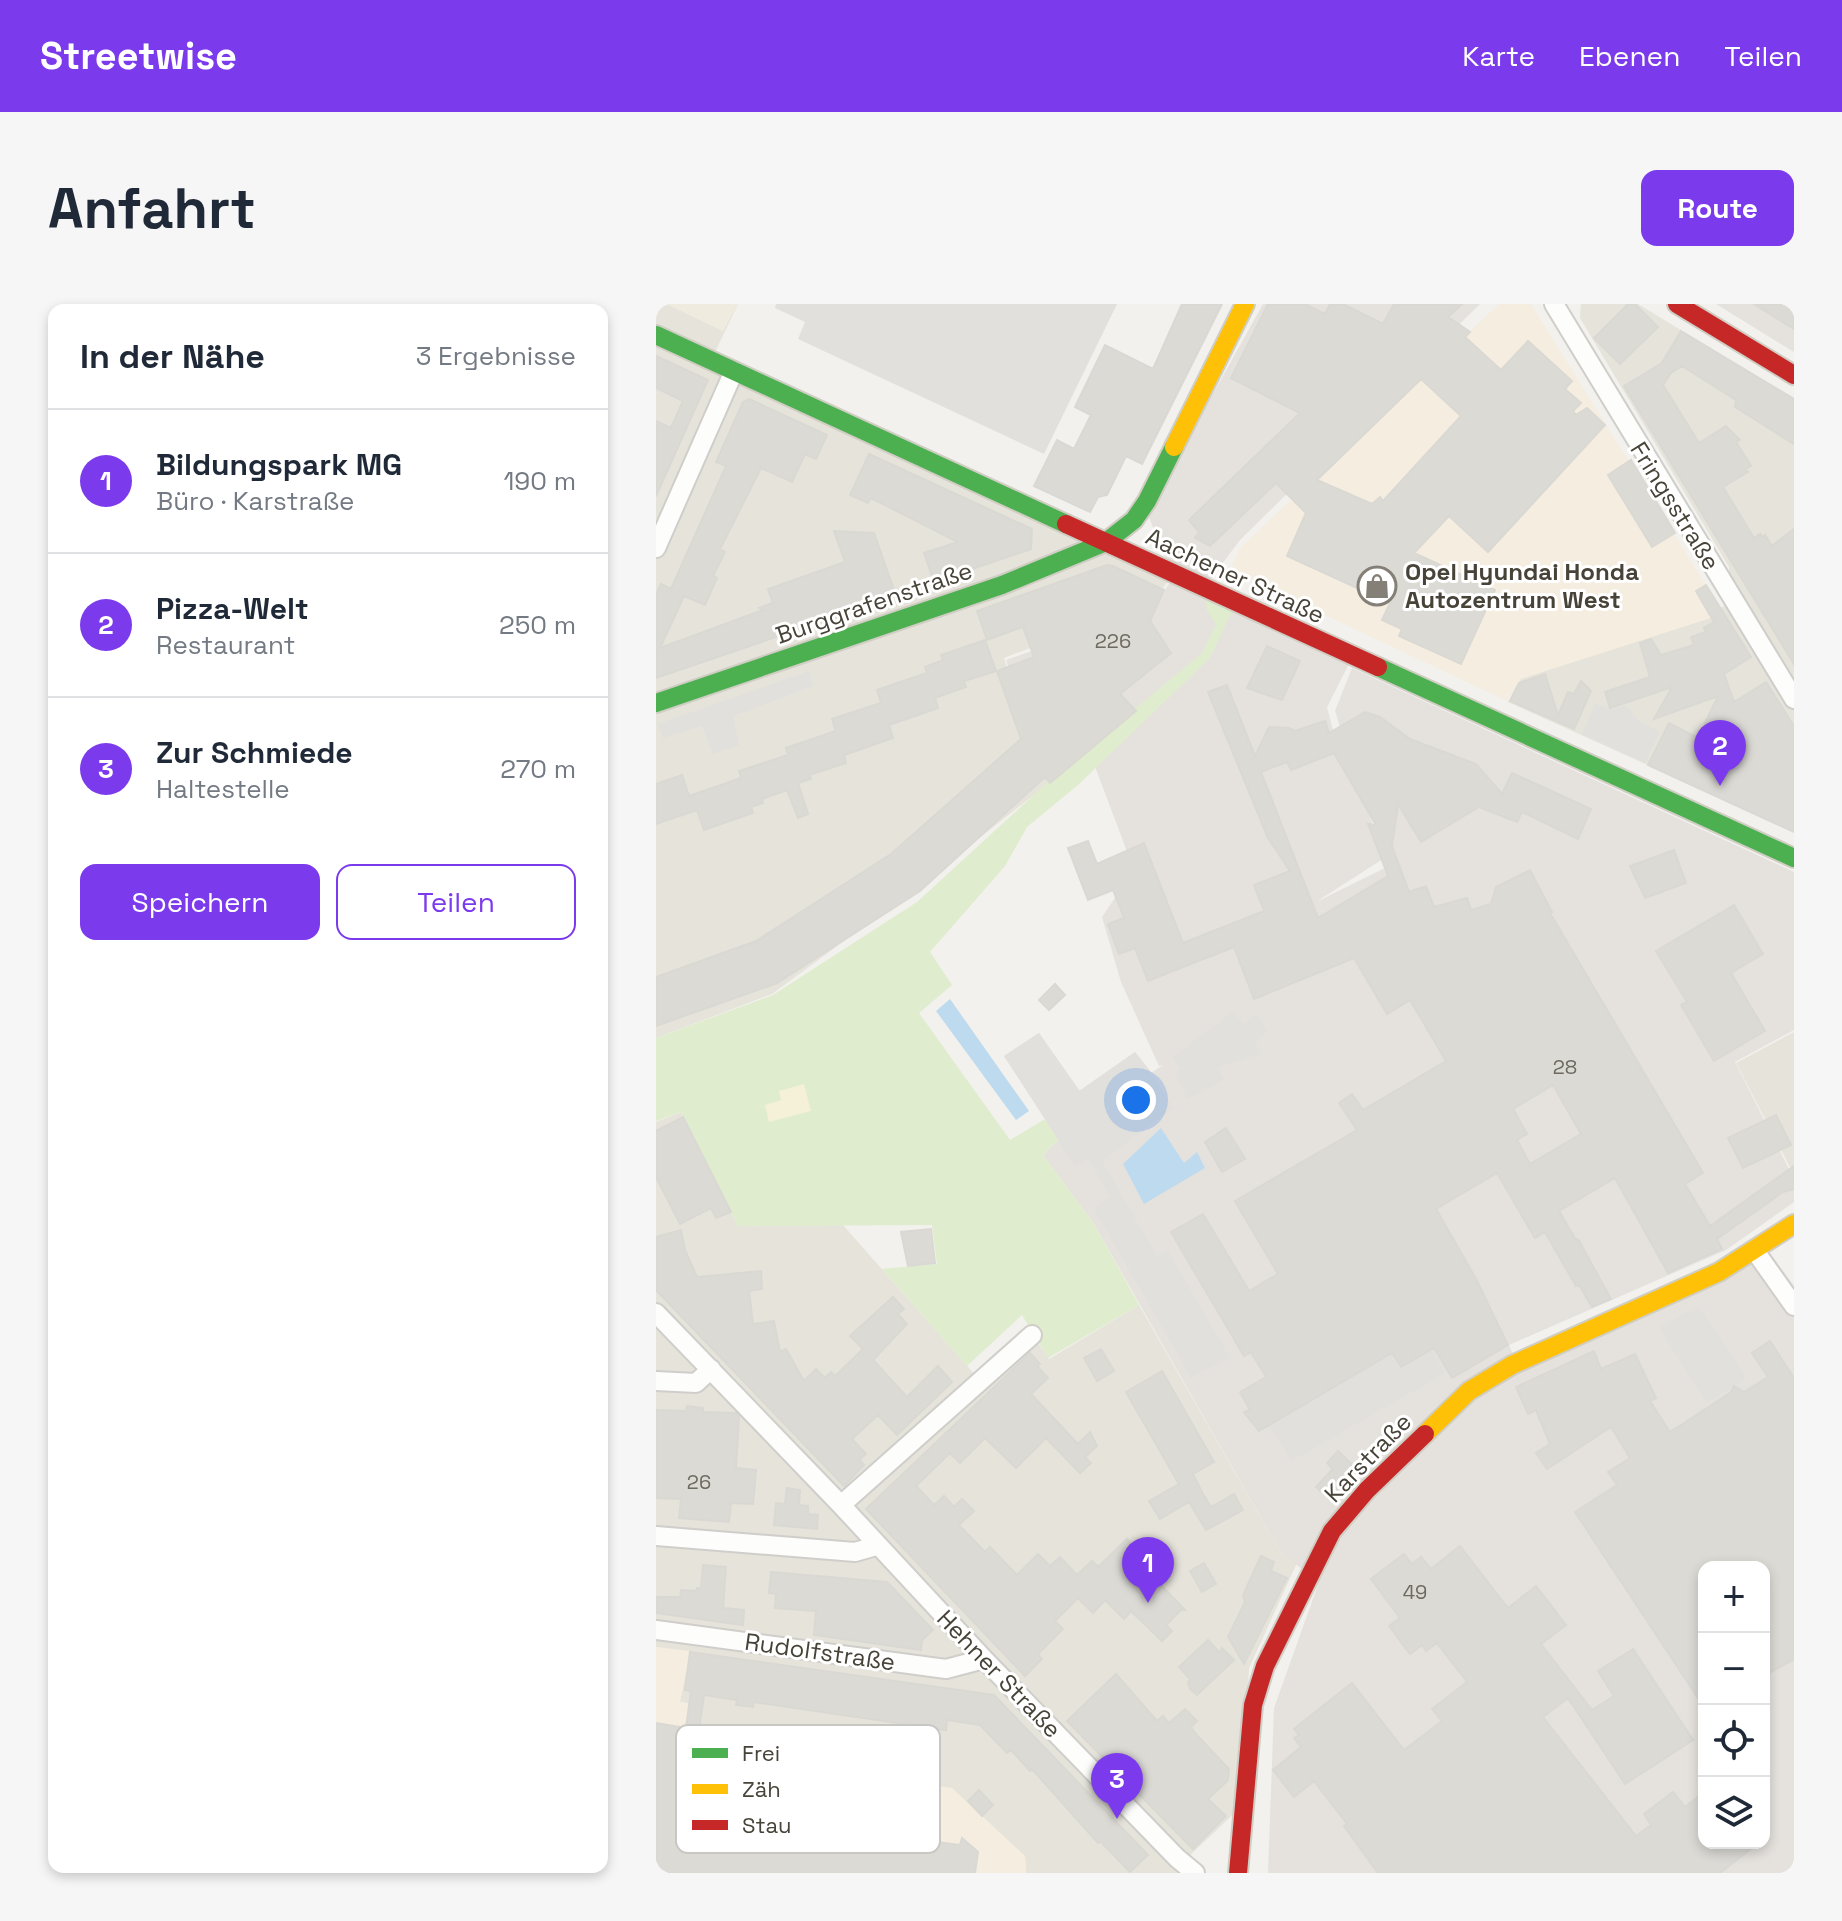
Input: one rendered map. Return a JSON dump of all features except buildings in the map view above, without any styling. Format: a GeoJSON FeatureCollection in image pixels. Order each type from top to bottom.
{"type":"FeatureCollection","features":[{"type":"Feature","properties":{"kind":"street","name":"Burggrafenstraße"},"geometry":{"type":"LineString","coordinates":[[656,703],[1002,585],[1106,542],[1134,520],[1147,501],[1245,304]]}},
{"type":"Feature","properties":{"kind":"street"},"geometry":{"type":"LineString","coordinates":[[1677,304],[1794,375]]}},
{"type":"Feature","properties":{"kind":"street","name":"Fringsstraße"},"geometry":{"type":"LineString","coordinates":[[1559,307],[1624,422],[1794,699]]}},
{"type":"Feature","properties":{"kind":"street","name":"Aachener Straße"},"geometry":{"type":"LineString","coordinates":[[656,335],[1794,858]]}},
{"type":"Feature","properties":{"kind":"street"},"geometry":{"type":"LineString","coordinates":[[656,548],[734,371]]}},
{"type":"Feature","properties":{"kind":"street","name":"Karstraße"},"geometry":{"type":"LineString","coordinates":[[1238,1873],[1253,1705],[1258,1684],[1307,1579],[1343,1516],[1412,1444],[1469,1391],[1512,1365],[1693,1285],[1755,1251],[1794,1224]]}},
{"type":"Feature","properties":{"kind":"street"},"geometry":{"type":"LineString","coordinates":[[1755,1251],[1794,1306]]}},
{"type":"Feature","properties":{"kind":"street","name":"Hehner Straße"},"geometry":{"type":"LineString","coordinates":[[656,1313],[984,1659],[1195,1873]]}},
{"type":"Feature","properties":{"kind":"street"},"geometry":{"type":"LineString","coordinates":[[841,1505],[1032,1335]]}},
{"type":"Feature","properties":{"kind":"street"},"geometry":{"type":"LineString","coordinates":[[656,1381],[696,1383],[711,1369]]}},
{"type":"Feature","properties":{"kind":"street"},"geometry":{"type":"LineString","coordinates":[[656,1536],[855,1552],[876,1546]]}},
{"type":"Feature","properties":{"kind":"street","name":"Rudolfstraße"},"geometry":{"type":"LineString","coordinates":[[656,1630],[946,1669],[984,1659]]}},
{"type":"Feature","properties":{"kind":"shaded area"},"geometry":{"type":"Polygon","coordinates":[[[656,304],[738,304],[707,369],[1169,579],[1155,600],[1004,658],[1031,742],[1058,776],[912,891],[772,994],[656,1038],[656,304]]]}},
{"type":"Feature","properties":{"kind":"shaded area"},"geometry":{"type":"Polygon","coordinates":[[[666,304],[738,304],[723,331],[666,304]]]}},
{"type":"Feature","properties":{"kind":"shaded area"},"geometry":{"type":"Polygon","coordinates":[[[776,304],[1117,304],[1044,454],[798,339],[805,322],[775,308],[776,304]]]}},
{"type":"Feature","properties":{"kind":"shaded area"},"geometry":{"type":"Polygon","coordinates":[[[1263,304],[1480,304],[1240,540],[1204,588],[1349,664],[1327,707],[1337,746],[1386,857],[1316,902],[1395,863],[1345,743],[1335,711],[1352,668],[1794,872],[1794,1030],[1735,1062],[1794,1179],[1794,1202],[1726,1250],[1509,1345],[1516,1361],[1765,1246],[1794,1286],[1794,1873],[1268,1873],[1274,1708],[1319,1582],[1281,1553],[1094,1224],[1043,1155],[1059,1139],[1004,1056],[1039,1033],[1080,1091],[1135,1052],[1151,1073],[1163,1065],[1159,1066],[1121,982],[1102,917],[1134,870],[1091,756],[1034,743],[1006,660],[1095,628],[1159,600],[1173,577],[1147,512],[1263,304]]]}},
{"type":"Feature","properties":{"kind":"shaded area"},"geometry":{"type":"Polygon","coordinates":[[[1499,304],[1531,304],[1707,587],[1701,602],[1711,618],[1521,679],[1507,701],[1230,570],[1240,548],[1499,304]]]}},
{"type":"Feature","properties":{"kind":"shaded area"},"geometry":{"type":"Polygon","coordinates":[[[1581,304],[1638,304],[1794,399],[1794,831],[1508,702],[1520,679],[1728,605],[1729,567],[1580,318],[1581,304]]]}},
{"type":"Feature","properties":{"kind":"shaded area"},"geometry":{"type":"Polygon","coordinates":[[[1716,304],[1794,304],[1794,352],[1716,304]]]}},
{"type":"Feature","properties":{"kind":"shaded area"},"geometry":{"type":"Polygon","coordinates":[[[809,671],[813,686],[733,716],[739,745],[713,754],[702,726],[663,738],[658,724],[809,671]]]}},
{"type":"Feature","properties":{"kind":"shaded area"},"geometry":{"type":"Polygon","coordinates":[[[1595,704],[1610,709],[1626,705],[1638,720],[1660,732],[1645,763],[1582,734],[1595,704]]]}},
{"type":"Feature","properties":{"kind":"shaded area"},"geometry":{"type":"Polygon","coordinates":[[[1233,1012],[1243,1024],[1256,1014],[1268,1031],[1255,1041],[1261,1054],[1218,1067],[1224,1080],[1188,1099],[1175,1073],[1181,1068],[1173,1057],[1233,1012]]]}},
{"type":"Feature","properties":{"kind":"shaded area"},"geometry":{"type":"Polygon","coordinates":[[[1794,1032],[1794,1175],[1736,1063],[1794,1032]]]}},
{"type":"Feature","properties":{"kind":"shaded area"},"geometry":{"type":"Polygon","coordinates":[[[1039,1033],[1079,1091],[1135,1052],[1173,1108],[1102,1161],[1157,1256],[1168,1251],[1230,1358],[1191,1377],[1094,1209],[1110,1196],[1088,1158],[1075,1166],[1004,1056],[1039,1033]]]}},
{"type":"Feature","properties":{"kind":"shaded area"},"geometry":{"type":"Polygon","coordinates":[[[681,1112],[738,1226],[843,1225],[983,1384],[1038,1343],[1049,1359],[1139,1305],[1281,1553],[1297,1563],[1249,1668],[1243,1805],[1186,1859],[1185,1873],[1026,1873],[1025,1856],[940,1827],[940,1725],[700,1725],[703,1706],[680,1702],[690,1652],[656,1647],[656,1122],[681,1112]]]}},
{"type":"Feature","properties":{"kind":"shaded area"},"geometry":{"type":"Polygon","coordinates":[[[1698,1306],[1746,1378],[1707,1403],[1659,1328],[1698,1306]]]}},
{"type":"Feature","properties":{"kind":"shaded area"},"geometry":{"type":"Polygon","coordinates":[[[1432,1350],[1445,1373],[1291,1461],[1270,1426],[1391,1355],[1400,1369],[1432,1350]]]}},
{"type":"Feature","properties":{"kind":"shaded area"},"geometry":{"type":"Polygon","coordinates":[[[656,1647],[690,1651],[680,1702],[703,1705],[701,1725],[676,1725],[676,1853],[940,1853],[940,1786],[952,1788],[1025,1856],[1026,1873],[656,1873],[656,1647]]]}},
{"type":"Feature","properties":{"kind":"green space"},"geometry":{"type":"Polygon","coordinates":[[[1205,595],[1234,607],[1210,658],[1078,785],[1027,827],[1005,866],[930,952],[952,985],[919,1013],[1010,1140],[1045,1119],[1059,1139],[1043,1155],[1094,1224],[1139,1305],[1048,1358],[1022,1315],[967,1366],[882,1269],[937,1264],[932,1225],[738,1226],[681,1112],[656,1121],[656,1038],[773,995],[917,902],[1059,772],[1202,653],[1216,624],[1207,611],[1205,595]]]}},
{"type":"Feature","properties":{"kind":"sand"},"geometry":{"type":"Polygon","coordinates":[[[804,1084],[811,1111],[769,1122],[765,1105],[781,1100],[779,1091],[804,1084]]]}},
{"type":"Feature","properties":{"kind":"water"},"geometry":{"type":"Polygon","coordinates":[[[950,999],[1029,1111],[1016,1120],[936,1011],[950,999]]]}},
{"type":"Feature","properties":{"kind":"water"},"geometry":{"type":"Polygon","coordinates":[[[1161,1128],[1184,1163],[1197,1152],[1205,1168],[1144,1204],[1123,1164],[1161,1128]]]}},
{"type":"Feature","properties":{"kind":"traffic: fast"},"geometry":{"type":"LineString","coordinates":[[656,335],[1066,524]]}},
{"type":"Feature","properties":{"kind":"traffic: fast"},"geometry":{"type":"LineString","coordinates":[[656,703],[1002,585],[1106,542],[1134,520],[1174,447]]}},
{"type":"Feature","properties":{"kind":"traffic: fast"},"geometry":{"type":"LineString","coordinates":[[1378,667],[1794,858]]}},
{"type":"Feature","properties":{"kind":"traffic: slow"},"geometry":{"type":"LineString","coordinates":[[1174,447],[1245,304]]}},
{"type":"Feature","properties":{"kind":"traffic: slow"},"geometry":{"type":"LineString","coordinates":[[1425,1434],[1469,1391],[1512,1365],[1719,1272],[1794,1224]]}},
{"type":"Feature","properties":{"kind":"traffic: jam"},"geometry":{"type":"LineString","coordinates":[[1677,304],[1794,375]]}},
{"type":"Feature","properties":{"kind":"traffic: jam"},"geometry":{"type":"LineString","coordinates":[[1066,524],[1378,667]]}},
{"type":"Feature","properties":{"kind":"traffic: jam"},"geometry":{"type":"LineString","coordinates":[[1238,1873],[1253,1705],[1265,1666],[1332,1531],[1367,1490],[1425,1434]]}},
{"type":"Feature","properties":{"kind":"place","name":"Opel Hyundai Honda Autozentrum West"},"geometry":{"type":"Point","coordinates":[1377,586]}},
{"type":"Feature","properties":{"kind":"place","name":"Pizza-Welt"},"geometry":{"type":"Point","coordinates":[1720,786]}},
{"type":"Feature","properties":{"kind":"place","name":"Bildungspark MG"},"geometry":{"type":"Point","coordinates":[1148,1603]}},
{"type":"Feature","properties":{"kind":"place","name":"Zur Schmiede"},"geometry":{"type":"Point","coordinates":[1117,1819]}}]}
